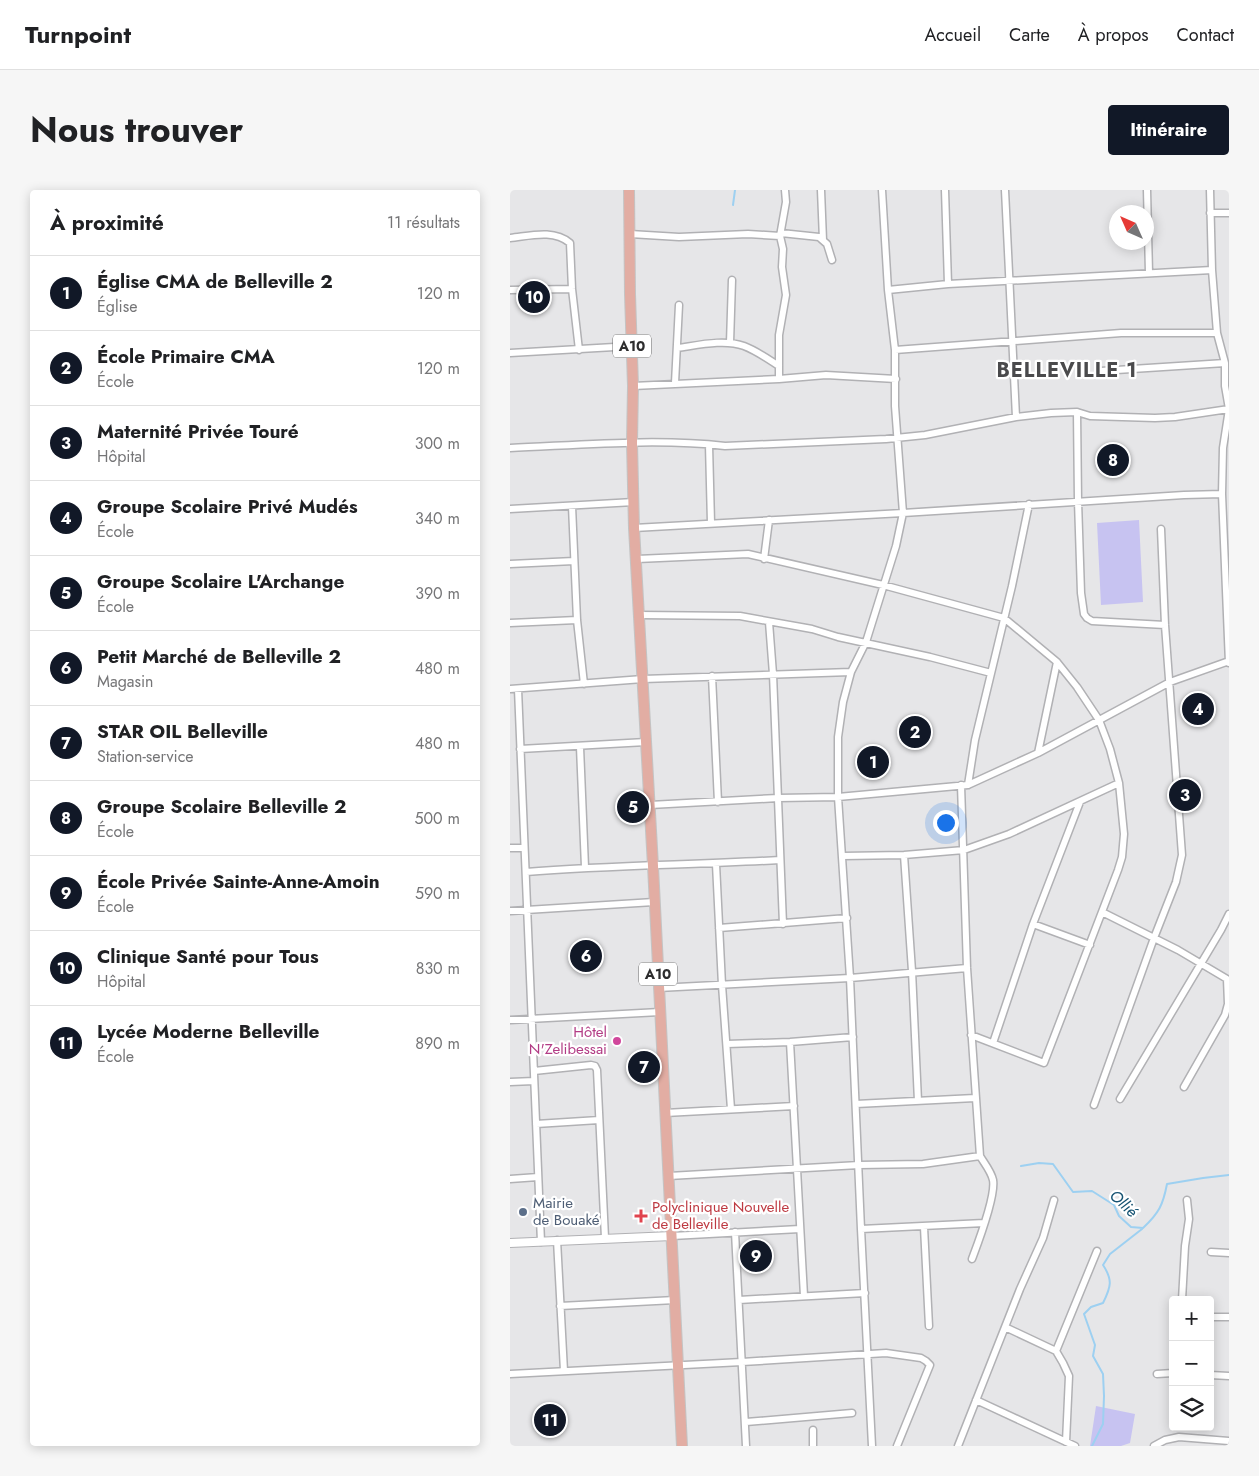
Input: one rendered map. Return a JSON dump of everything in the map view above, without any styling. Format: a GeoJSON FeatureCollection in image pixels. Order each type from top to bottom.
{"type":"FeatureCollection","features":[{"type":"Feature","properties":{"kind":"main road","name":"A10"},"geometry":{"type":"LineString","coordinates":[[629,190],[634,386],[632,443],[634,528],[650,805],[682,1446]]}},
{"type":"Feature","properties":{"kind":"street"},"geometry":{"type":"LineString","coordinates":[[779,379],[779,335],[786,295],[782,267],[783,249],[780,235],[786,202],[785,190]]}},
{"type":"Feature","properties":{"kind":"street"},"geometry":{"type":"LineString","coordinates":[[821,190],[823,240]]}},
{"type":"Feature","properties":{"kind":"street"},"geometry":{"type":"LineString","coordinates":[[872,1446],[847,918],[838,797],[838,737],[843,702],[851,672],[866,642],[896,546],[903,513],[896,438],[895,350],[888,290],[882,190]]}},
{"type":"Feature","properties":{"kind":"street"},"geometry":{"type":"LineString","coordinates":[[945,190],[948,284]]}},
{"type":"Feature","properties":{"kind":"street"},"geometry":{"type":"LineString","coordinates":[[1005,190],[1016,417]]}},
{"type":"Feature","properties":{"kind":"street"},"geometry":{"type":"LineString","coordinates":[[1146,190],[1149,273]]}},
{"type":"Feature","properties":{"kind":"street"},"geometry":{"type":"LineString","coordinates":[[650,805],[778,798],[838,797],[964,785],[1038,753],[1170,682],[1229,662],[1223,448],[1229,409],[1225,363],[1217,332],[1212,270],[1210,190]]}},
{"type":"Feature","properties":{"kind":"street"},"geometry":{"type":"LineString","coordinates":[[1210,213],[1229,213]]}},
{"type":"Feature","properties":{"kind":"street"},"geometry":{"type":"LineString","coordinates":[[510,238],[554,234],[563,237],[570,243],[572,289],[579,350]]}},
{"type":"Feature","properties":{"kind":"street"},"geometry":{"type":"LineString","coordinates":[[630,234],[678,237],[748,234],[819,237],[827,244],[832,260]]}},
{"type":"Feature","properties":{"kind":"street"},"geometry":{"type":"LineString","coordinates":[[888,290],[1009,280],[1212,270]]}},
{"type":"Feature","properties":{"kind":"street"},"geometry":{"type":"LineString","coordinates":[[730,343],[732,280]]}},
{"type":"Feature","properties":{"kind":"street"},"geometry":{"type":"LineString","coordinates":[[510,290],[572,289]]}},
{"type":"Feature","properties":{"kind":"street"},"geometry":{"type":"LineString","coordinates":[[675,383],[679,304]]}},
{"type":"Feature","properties":{"kind":"street"},"geometry":{"type":"LineString","coordinates":[[895,350],[1120,333],[1217,332]]}},
{"type":"Feature","properties":{"kind":"street"},"geometry":{"type":"LineString","coordinates":[[678,348],[730,343],[755,351],[779,366]]}},
{"type":"Feature","properties":{"kind":"street"},"geometry":{"type":"LineString","coordinates":[[510,353],[632,346]]}},
{"type":"Feature","properties":{"kind":"street"},"geometry":{"type":"LineString","coordinates":[[1101,372],[1225,363]]}},
{"type":"Feature","properties":{"kind":"street"},"geometry":{"type":"LineString","coordinates":[[634,386],[779,379],[837,374],[896,379]]}},
{"type":"Feature","properties":{"kind":"street"},"geometry":{"type":"LineString","coordinates":[[510,448],[632,443],[745,446],[896,438],[960,429],[1016,417],[1051,413],[1077,412],[1090,416],[1155,418],[1229,409]]}},
{"type":"Feature","properties":{"kind":"street"},"geometry":{"type":"LineString","coordinates":[[1077,412],[1081,593],[1087,618],[1092,621],[1165,625]]}},
{"type":"Feature","properties":{"kind":"street"},"geometry":{"type":"LineString","coordinates":[[709,444],[711,523]]}},
{"type":"Feature","properties":{"kind":"street"},"geometry":{"type":"LineString","coordinates":[[634,528],[1184,495],[1225,499]]}},
{"type":"Feature","properties":{"kind":"street"},"geometry":{"type":"LineString","coordinates":[[510,509],[634,502]]}},
{"type":"Feature","properties":{"kind":"street"},"geometry":{"type":"LineString","coordinates":[[972,1259],[992,1195],[993,1181],[980,1156],[975,1098],[967,968],[964,785],[1029,504]]}},
{"type":"Feature","properties":{"kind":"street"},"geometry":{"type":"LineString","coordinates":[[572,506],[577,620],[584,684]]}},
{"type":"Feature","properties":{"kind":"street"},"geometry":{"type":"LineString","coordinates":[[764,559],[769,520]]}},
{"type":"Feature","properties":{"kind":"street"},"geometry":{"type":"LineString","coordinates":[[1094,1105],[1176,882],[1182,855],[1175,781],[1161,529]]}},
{"type":"Feature","properties":{"kind":"street"},"geometry":{"type":"LineString","coordinates":[[636,559],[748,554],[883,585],[1004,618],[1057,662],[1077,687],[1099,720],[1119,783],[1124,834],[1122,857],[1044,1063],[971,1035]]}},
{"type":"Feature","properties":{"kind":"street"},"geometry":{"type":"LineString","coordinates":[[510,564],[574,561]]}},
{"type":"Feature","properties":{"kind":"street"},"geometry":{"type":"LineString","coordinates":[[639,616],[740,616],[812,629],[991,673]]}},
{"type":"Feature","properties":{"kind":"street"},"geometry":{"type":"LineString","coordinates":[[510,623],[577,620]]}},
{"type":"Feature","properties":{"kind":"street"},"geometry":{"type":"LineString","coordinates":[[769,622],[773,674],[783,924]]}},
{"type":"Feature","properties":{"kind":"street"},"geometry":{"type":"LineString","coordinates":[[1038,753],[1057,662]]}},
{"type":"Feature","properties":{"kind":"street"},"geometry":{"type":"LineString","coordinates":[[510,689],[643,679],[851,672]]}},
{"type":"Feature","properties":{"kind":"street"},"geometry":{"type":"LineString","coordinates":[[712,676],[718,802]]}},
{"type":"Feature","properties":{"kind":"street"},"geometry":{"type":"LineString","coordinates":[[518,689],[541,1242]]}},
{"type":"Feature","properties":{"kind":"street"},"geometry":{"type":"LineString","coordinates":[[520,749],[646,742]]}},
{"type":"Feature","properties":{"kind":"street"},"geometry":{"type":"LineString","coordinates":[[580,747],[585,867]]}},
{"type":"Feature","properties":{"kind":"street"},"geometry":{"type":"LineString","coordinates":[[843,856],[904,855],[964,850],[1009,834],[1119,783]]}},
{"type":"Feature","properties":{"kind":"street"},"geometry":{"type":"LineString","coordinates":[[993,1043],[1033,924],[1080,802]]}},
{"type":"Feature","properties":{"kind":"street"},"geometry":{"type":"LineString","coordinates":[[510,848],[524,848]]}},
{"type":"Feature","properties":{"kind":"street"},"geometry":{"type":"LineString","coordinates":[[904,855],[918,1101]]}},
{"type":"Feature","properties":{"kind":"street"},"geometry":{"type":"LineString","coordinates":[[526,872],[585,867],[716,864],[780,860]]}},
{"type":"Feature","properties":{"kind":"street"},"geometry":{"type":"LineString","coordinates":[[716,864],[731,1109]]}},
{"type":"Feature","properties":{"kind":"street"},"geometry":{"type":"LineString","coordinates":[[510,911],[654,902]]}},
{"type":"Feature","properties":{"kind":"street"},"geometry":{"type":"LineString","coordinates":[[1102,912],[1201,963],[1227,979],[1228,1004],[1225,1015],[1184,1087]]}},
{"type":"Feature","properties":{"kind":"street"},"geometry":{"type":"LineString","coordinates":[[1120,1099],[1229,914]]}},
{"type":"Feature","properties":{"kind":"street"},"geometry":{"type":"LineString","coordinates":[[719,928],[847,918]]}},
{"type":"Feature","properties":{"kind":"street"},"geometry":{"type":"LineString","coordinates":[[1033,924],[1090,945]]}},
{"type":"Feature","properties":{"kind":"street"},"geometry":{"type":"LineString","coordinates":[[1221,930],[1229,929]]}},
{"type":"Feature","properties":{"kind":"street"},"geometry":{"type":"LineString","coordinates":[[658,988],[850,978],[967,968]]}},
{"type":"Feature","properties":{"kind":"street"},"geometry":{"type":"LineString","coordinates":[[510,1020],[660,1012]]}},
{"type":"Feature","properties":{"kind":"street"},"geometry":{"type":"LineString","coordinates":[[727,1044],[853,1037]]}},
{"type":"Feature","properties":{"kind":"street"},"geometry":{"type":"LineString","coordinates":[[790,1042],[804,1296]]}},
{"type":"Feature","properties":{"kind":"street"},"geometry":{"type":"LineString","coordinates":[[534,1071],[595,1066],[597,1070],[605,1238]]}},
{"type":"Feature","properties":{"kind":"street"},"geometry":{"type":"LineString","coordinates":[[510,1082],[534,1080]]}},
{"type":"Feature","properties":{"kind":"street"},"geometry":{"type":"LineString","coordinates":[[856,1104],[975,1098]]}},
{"type":"Feature","properties":{"kind":"street"},"geometry":{"type":"LineString","coordinates":[[665,1113],[794,1106]]}},
{"type":"Feature","properties":{"kind":"street"},"geometry":{"type":"LineString","coordinates":[[536,1124],[599,1120]]}},
{"type":"Feature","properties":{"kind":"street"},"geometry":{"type":"LineString","coordinates":[[669,1176],[859,1165],[923,1164],[980,1156]]}},
{"type":"Feature","properties":{"kind":"street"},"geometry":{"type":"LineString","coordinates":[[510,1179],[538,1177]]}},
{"type":"Feature","properties":{"kind":"street"},"geometry":{"type":"LineString","coordinates":[[958,1446],[1020,1288],[1044,1238],[1054,1200]]}},
{"type":"Feature","properties":{"kind":"street"},"geometry":{"type":"LineString","coordinates":[[1182,1296],[1185,1246],[1189,1219],[1187,1200]]}},
{"type":"Feature","properties":{"kind":"street"},"geometry":{"type":"LineString","coordinates":[[861,1229],[984,1223]]}},
{"type":"Feature","properties":{"kind":"street"},"geometry":{"type":"LineString","coordinates":[[924,1227],[929,1326]]}},
{"type":"Feature","properties":{"kind":"street"},"geometry":{"type":"LineString","coordinates":[[510,1243],[800,1229]]}},
{"type":"Feature","properties":{"kind":"street"},"geometry":{"type":"LineString","coordinates":[[735,1232],[746,1446]]}},
{"type":"Feature","properties":{"kind":"street"},"geometry":{"type":"LineString","coordinates":[[557,1240],[564,1371]]}},
{"type":"Feature","properties":{"kind":"street"},"geometry":{"type":"LineString","coordinates":[[1056,1351],[1096,1251]]}},
{"type":"Feature","properties":{"kind":"street"},"geometry":{"type":"LineString","coordinates":[[1211,1252],[1229,1252]]}},
{"type":"Feature","properties":{"kind":"street"},"geometry":{"type":"LineString","coordinates":[[738,1300],[865,1293]]}},
{"type":"Feature","properties":{"kind":"street"},"geometry":{"type":"LineString","coordinates":[[560,1306],[675,1300]]}},
{"type":"Feature","properties":{"kind":"street"},"geometry":{"type":"LineString","coordinates":[[1214,1317],[1229,1317]]}},
{"type":"Feature","properties":{"kind":"street"},"geometry":{"type":"LineString","coordinates":[[1005,1326],[1056,1351],[1069,1376],[1066,1442]]}},
{"type":"Feature","properties":{"kind":"street"},"geometry":{"type":"LineString","coordinates":[[510,1374],[868,1356],[886,1353],[920,1358],[930,1365],[897,1446]]}},
{"type":"Feature","properties":{"kind":"street"},"geometry":{"type":"LineString","coordinates":[[1157,1374],[1169,1373]]}},
{"type":"Feature","properties":{"kind":"street"},"geometry":{"type":"LineString","coordinates":[[1214,1375],[1229,1376]]}},
{"type":"Feature","properties":{"kind":"street"},"geometry":{"type":"LineString","coordinates":[[976,1400],[1074,1446]]}},
{"type":"Feature","properties":{"kind":"street"},"geometry":{"type":"LineString","coordinates":[[746,1422],[852,1413]]}},
{"type":"Feature","properties":{"kind":"street"},"geometry":{"type":"LineString","coordinates":[[813,1430],[813,1446]]}},
{"type":"Feature","properties":{"kind":"street"},"geometry":{"type":"LineString","coordinates":[[1179,1436],[1180,1431]]}},
{"type":"Feature","properties":{"kind":"street"},"geometry":{"type":"LineString","coordinates":[[1154,1446],[1179,1436],[1229,1441]]}},
{"type":"Feature","properties":{"kind":"shaded area"},"geometry":{"type":"Polygon","coordinates":[[[1139,520],[1143,602],[1101,605],[1097,523],[1139,520]]]}},
{"type":"Feature","properties":{"kind":"shaded area"},"geometry":{"type":"Polygon","coordinates":[[[1096,1406],[1135,1414],[1130,1443],[1121,1446],[1090,1446],[1096,1406]]]}},
{"type":"Feature","properties":{"kind":"waterway"},"geometry":{"type":"LineString","coordinates":[[733,205],[735,190]]}},
{"type":"Feature","properties":{"kind":"waterway","name":"Ollié"},"geometry":{"type":"LineString","coordinates":[[1021,1166],[1039,1163],[1053,1164],[1073,1192],[1092,1191],[1114,1205],[1119,1216],[1131,1227],[1143,1228],[1160,1208],[1167,1184],[1229,1175]]}},
{"type":"Feature","properties":{"kind":"waterway"},"geometry":{"type":"LineString","coordinates":[[1092,1446],[1103,1424],[1103,1374],[1093,1356],[1095,1345],[1084,1314],[1091,1307],[1103,1303],[1106,1297],[1110,1279],[1103,1265],[1110,1254],[1142,1229]]}},
{"type":"Feature","properties":{"kind":"place","name":"Clinique Santé pour Tous"},"geometry":{"type":"Point","coordinates":[534,297]}},
{"type":"Feature","properties":{"kind":"place","name":"Groupe Scolaire Belleville 2"},"geometry":{"type":"Point","coordinates":[1113,460]}},
{"type":"Feature","properties":{"kind":"place","name":"Groupe Scolaire Privé Mudés"},"geometry":{"type":"Point","coordinates":[1198,709]}},
{"type":"Feature","properties":{"kind":"place","name":"École Primaire CMA"},"geometry":{"type":"Point","coordinates":[915,732]}},
{"type":"Feature","properties":{"kind":"place","name":"Église CMA de Belleville 2"},"geometry":{"type":"Point","coordinates":[873,762]}},
{"type":"Feature","properties":{"kind":"place","name":"Maternité Privée Touré"},"geometry":{"type":"Point","coordinates":[1185,795]}},
{"type":"Feature","properties":{"kind":"place","name":"Groupe Scolaire L'Archange"},"geometry":{"type":"Point","coordinates":[633,807]}},
{"type":"Feature","properties":{"kind":"place","name":"Petit Marché de Belleville 2"},"geometry":{"type":"Point","coordinates":[586,956]}},
{"type":"Feature","properties":{"kind":"place","name":"Hôtel N'Zelibessai"},"geometry":{"type":"Point","coordinates":[617,1041]}},
{"type":"Feature","properties":{"kind":"place","name":"STAR OIL Belleville"},"geometry":{"type":"Point","coordinates":[644,1067]}},
{"type":"Feature","properties":{"kind":"place","name":"Mairie de Bouaké"},"geometry":{"type":"Point","coordinates":[523,1212]}},
{"type":"Feature","properties":{"kind":"place","name":"Polyclinique Nouvelle de Belleville"},"geometry":{"type":"Point","coordinates":[641,1216]}},
{"type":"Feature","properties":{"kind":"place","name":"École Privée Sainte-Anne-Amoin"},"geometry":{"type":"Point","coordinates":[756,1256]}},
{"type":"Feature","properties":{"kind":"place","name":"Lycée Moderne Belleville"},"geometry":{"type":"Point","coordinates":[550,1420]}},
{"type":"Feature","properties":{"kind":"district","name":"BELLEVILLE 1"},"geometry":{"type":"Point","coordinates":[1067,370]}}]}
